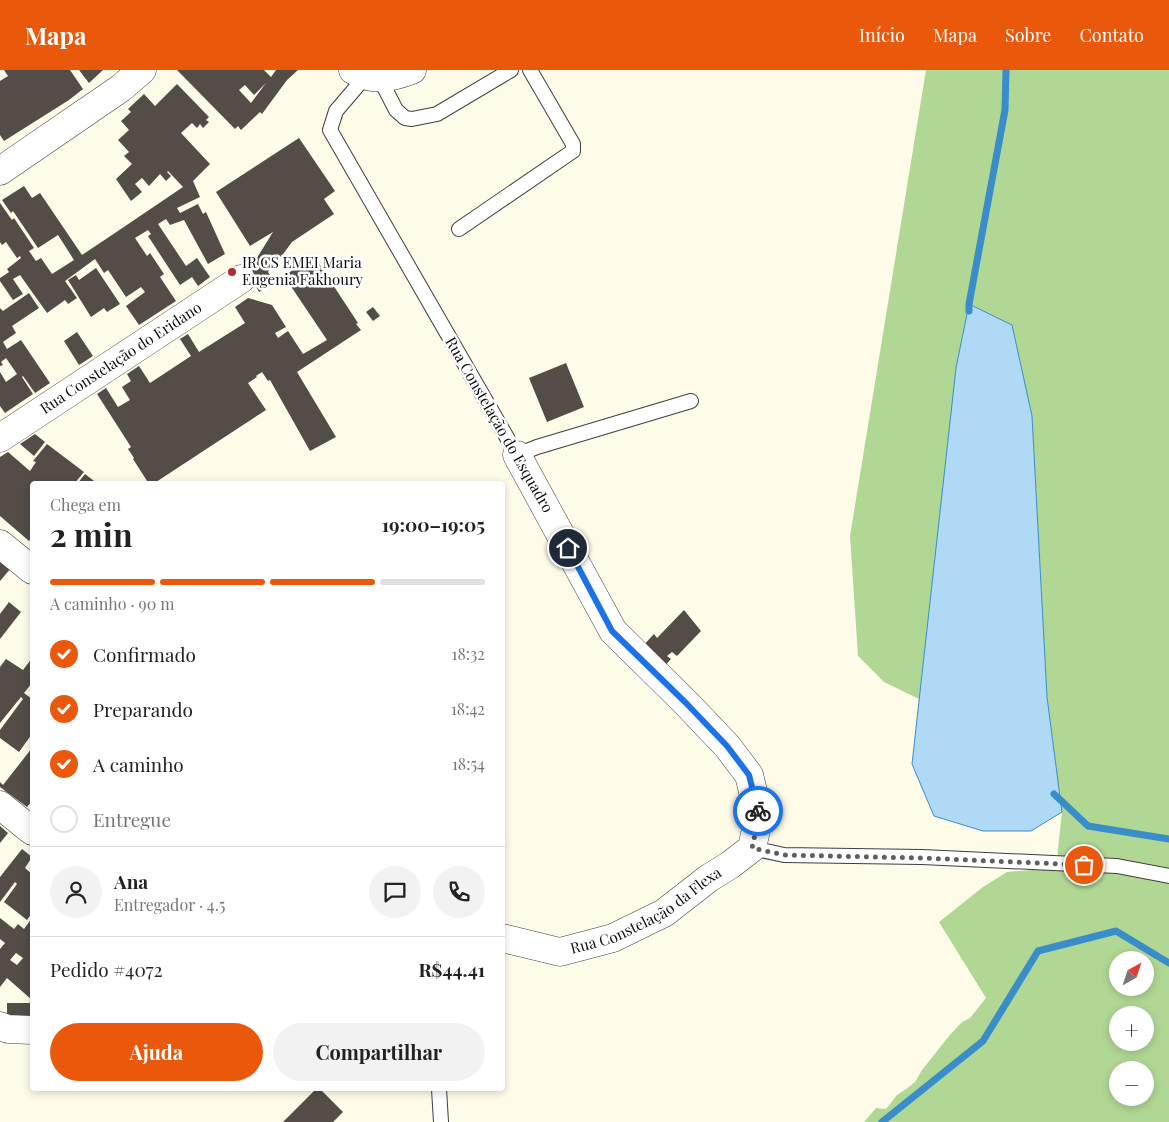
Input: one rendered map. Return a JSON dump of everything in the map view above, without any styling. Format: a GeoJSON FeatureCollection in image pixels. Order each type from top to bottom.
{"type":"FeatureCollection","features":[{"type":"Feature","properties":{"kind":"street"},"geometry":{"type":"LineString","coordinates":[[0,171],[122,88],[142,70]]}},
{"type":"Feature","properties":{"kind":"street"},"geometry":{"type":"LineString","coordinates":[[366,75],[396,76],[412,70]]}},
{"type":"Feature","properties":{"kind":"street","name":"Rua Constelação do Eridano"},"geometry":{"type":"LineString","coordinates":[[0,438],[241,279]]}},
{"type":"Feature","properties":{"kind":"street","name":"Rua Constelação do Esquadro"},"geometry":{"type":"LineString","coordinates":[[517,455],[612,631],[727,746],[749,775],[759,816],[752,848]]}},
{"type":"Feature","properties":{"kind":"street"},"geometry":{"type":"LineString","coordinates":[[0,544],[30,568]]}},
{"type":"Feature","properties":{"kind":"street"},"geometry":{"type":"LineString","coordinates":[[0,805],[30,829]]}},
{"type":"Feature","properties":{"kind":"street","name":"Rua Constelação da Flexa"},"geometry":{"type":"LineString","coordinates":[[505,939],[560,952],[613,938],[664,913],[752,848]]}},
{"type":"Feature","properties":{"kind":"street"},"geometry":{"type":"LineString","coordinates":[[0,1026],[8,1029],[30,1030]]}},
{"type":"Feature","properties":{"kind":"lane"},"geometry":{"type":"LineString","coordinates":[[366,75],[396,110],[405,118],[412,119],[437,114],[511,70]]}},
{"type":"Feature","properties":{"kind":"lane"},"geometry":{"type":"LineString","coordinates":[[459,229],[574,151],[574,144],[530,70]]}},
{"type":"Feature","properties":{"kind":"lane","name":"Rua Constelação do Esquadro"},"geometry":{"type":"LineString","coordinates":[[366,75],[336,111],[330,130],[517,455]]}},
{"type":"Feature","properties":{"kind":"lane"},"geometry":{"type":"LineString","coordinates":[[517,455],[537,447],[691,401]]}},
{"type":"Feature","properties":{"kind":"lane"},"geometry":{"type":"LineString","coordinates":[[752,848],[784,855],[912,857],[1117,866],[1169,876]]}},
{"type":"Feature","properties":{"kind":"lane"},"geometry":{"type":"LineString","coordinates":[[439,1091],[441,1122]]}},
{"type":"Feature","properties":{"kind":"green space"},"geometry":{"type":"Polygon","coordinates":[[[926,70],[1169,70],[1169,1122],[864,1122],[876,1108],[886,1109],[897,1095],[915,1082],[922,1070],[949,1036],[962,1022],[970,1018],[986,998],[939,922],[983,887],[1007,872],[1056,868],[1062,812],[1047,697],[1032,416],[1012,325],[970,304],[956,368],[919,699],[884,682],[858,656],[850,536],[926,70]]]}},
{"type":"Feature","properties":{"kind":"water"},"geometry":{"type":"Polygon","coordinates":[[[969,304],[1012,325],[1032,416],[1047,697],[1062,812],[1031,831],[983,831],[934,816],[912,764],[956,368],[969,304]]]}},
{"type":"Feature","properties":{"kind":"building"},"geometry":{"type":"Polygon","coordinates":[[[4,70],[70,70],[83,89],[4,141],[0,135],[0,81],[8,76],[4,70]]]}},
{"type":"Feature","properties":{"kind":"building"},"geometry":{"type":"Polygon","coordinates":[[[79,70],[103,70],[89,83],[79,70]]]}},
{"type":"Feature","properties":{"kind":"building"},"geometry":{"type":"Polygon","coordinates":[[[177,70],[264,70],[271,77],[276,70],[298,70],[287,80],[262,114],[260,112],[241,130],[238,126],[235,129],[177,70]],[[266,83],[254,95],[245,85],[239,90],[251,103],[266,83]]]}},
{"type":"Feature","properties":{"kind":"building"},"geometry":{"type":"Polygon","coordinates":[[[177,84],[209,117],[206,120],[209,122],[203,128],[200,124],[197,128],[192,123],[181,133],[210,164],[193,181],[200,197],[177,208],[180,213],[198,204],[203,214],[206,212],[225,254],[208,264],[184,220],[170,225],[166,219],[158,224],[186,266],[197,258],[210,277],[198,286],[192,277],[180,285],[148,236],[151,234],[148,230],[135,238],[147,256],[150,253],[164,274],[160,277],[176,301],[139,325],[126,306],[145,292],[141,287],[126,297],[108,270],[104,273],[95,259],[65,281],[77,298],[68,304],[65,300],[47,313],[20,275],[13,279],[23,294],[13,300],[0,281],[0,278],[9,272],[7,269],[21,258],[20,256],[17,258],[6,242],[2,245],[0,242],[0,203],[12,220],[14,218],[34,248],[29,251],[36,261],[41,258],[52,274],[74,260],[58,235],[38,248],[13,211],[11,213],[2,200],[24,186],[32,198],[40,193],[82,255],[183,187],[168,171],[171,176],[166,181],[160,174],[149,186],[142,178],[135,184],[142,192],[131,201],[116,179],[132,164],[124,156],[129,152],[118,140],[129,130],[121,121],[131,112],[128,109],[144,94],[155,106],[177,84]]]}},
{"type":"Feature","properties":{"kind":"building"},"geometry":{"type":"Polygon","coordinates":[[[299,138],[335,191],[324,199],[334,214],[292,242],[281,257],[278,255],[268,272],[274,283],[259,292],[245,265],[255,261],[273,232],[250,246],[216,192],[299,138]]]}},
{"type":"Feature","properties":{"kind":"building"},"geometry":{"type":"Polygon","coordinates":[[[314,256],[361,330],[297,372],[336,437],[310,451],[270,380],[268,381],[262,372],[248,383],[266,410],[158,481],[147,481],[128,449],[131,447],[97,394],[106,388],[118,407],[130,400],[122,387],[131,381],[127,374],[139,366],[150,383],[191,356],[180,339],[188,334],[199,352],[245,323],[235,307],[248,298],[272,305],[286,327],[275,333],[278,338],[288,331],[303,354],[327,340],[284,276],[314,256]]]}},
{"type":"Feature","properties":{"kind":"building"},"geometry":{"type":"Polygon","coordinates":[[[96,268],[120,304],[107,312],[104,308],[91,317],[68,280],[76,275],[79,280],[96,268]]]}},
{"type":"Feature","properties":{"kind":"building"},"geometry":{"type":"Polygon","coordinates":[[[29,293],[39,308],[12,326],[16,333],[3,342],[7,349],[21,340],[50,383],[35,393],[23,376],[33,394],[5,413],[0,406],[0,372],[6,382],[17,374],[6,358],[1,362],[3,365],[0,366],[0,308],[3,311],[29,293]]]}},
{"type":"Feature","properties":{"kind":"building"},"geometry":{"type":"Polygon","coordinates":[[[373,307],[380,316],[373,321],[366,312],[373,307]]]}},
{"type":"Feature","properties":{"kind":"building"},"geometry":{"type":"Polygon","coordinates":[[[77,332],[93,356],[79,365],[64,341],[77,332]]]}},
{"type":"Feature","properties":{"kind":"building"},"geometry":{"type":"Polygon","coordinates":[[[566,363],[584,407],[547,422],[529,378],[566,363]]]}},
{"type":"Feature","properties":{"kind":"building"},"geometry":{"type":"Polygon","coordinates":[[[35,434],[45,442],[34,456],[20,444],[35,434]]]}},
{"type":"Feature","properties":{"kind":"building"},"geometry":{"type":"Polygon","coordinates":[[[47,444],[84,472],[76,481],[30,481],[29,541],[0,516],[0,457],[8,452],[30,471],[36,462],[33,461],[47,444]]]}},
{"type":"Feature","properties":{"kind":"building"},"geometry":{"type":"Polygon","coordinates":[[[85,474],[94,481],[79,481],[85,474]]]}},
{"type":"Feature","properties":{"kind":"building"},"geometry":{"type":"Polygon","coordinates":[[[0,559],[11,568],[0,581],[0,559]]]}},
{"type":"Feature","properties":{"kind":"building"},"geometry":{"type":"Polygon","coordinates":[[[9,602],[21,612],[0,639],[0,614],[9,602]]]}},
{"type":"Feature","properties":{"kind":"building"},"geometry":{"type":"Polygon","coordinates":[[[684,610],[701,631],[677,656],[672,652],[667,656],[671,659],[660,671],[639,650],[654,634],[657,638],[684,610]]]}},
{"type":"Feature","properties":{"kind":"building"},"geometry":{"type":"Polygon","coordinates":[[[6,659],[23,670],[30,661],[30,686],[24,693],[30,698],[30,737],[19,752],[0,738],[0,730],[23,699],[21,697],[0,723],[0,667],[6,659]]]}},
{"type":"Feature","properties":{"kind":"building"},"geometry":{"type":"Polygon","coordinates":[[[30,751],[30,803],[27,807],[0,787],[0,782],[3,785],[30,751]]]}},
{"type":"Feature","properties":{"kind":"building"},"geometry":{"type":"Polygon","coordinates":[[[0,826],[8,833],[0,843],[0,826]]]}},
{"type":"Feature","properties":{"kind":"building"},"geometry":{"type":"Polygon","coordinates":[[[22,849],[30,855],[30,860],[25,868],[30,872],[30,916],[27,920],[4,902],[17,884],[15,882],[0,902],[0,877],[22,849]]]}},
{"type":"Feature","properties":{"kind":"building"},"geometry":{"type":"Polygon","coordinates":[[[0,918],[14,929],[18,924],[24,929],[30,921],[30,998],[7,978],[0,987],[0,949],[5,943],[0,939],[0,918]],[[16,953],[10,960],[17,965],[23,958],[16,953]]]}},
{"type":"Feature","properties":{"kind":"building"},"geometry":{"type":"Polygon","coordinates":[[[7,1003],[30,1003],[30,1016],[7,1016],[7,1003]]]}},
{"type":"Feature","properties":{"kind":"building"},"geometry":{"type":"Polygon","coordinates":[[[314,1091],[322,1091],[343,1112],[333,1122],[283,1122],[314,1091]]]}},
{"type":"Feature","properties":{"kind":"waterway"},"geometry":{"type":"LineString","coordinates":[[969,311],[1005,110],[1006,70]]}},
{"type":"Feature","properties":{"kind":"waterway"},"geometry":{"type":"LineString","coordinates":[[1054,794],[1088,826],[1169,839]]}},
{"type":"Feature","properties":{"kind":"waterway"},"geometry":{"type":"LineString","coordinates":[[882,1122],[983,1041],[1038,951],[1116,931],[1169,963]]}},
{"type":"Feature","properties":{"kind":"way so far"},"geometry":{"type":"LineString","coordinates":[[758,811],[759,816],[752,848],[784,855],[846,855],[1084,865]]}},
{"type":"Feature","properties":{"kind":"place","name":"IR CS EMEI Maria Eugenia Fakhoury"},"geometry":{"type":"Point","coordinates":[232,272]}},
{"type":"Feature","properties":{"kind":"route"},"geometry":{"type":"LineString","coordinates":[[568,548],[612,631],[727,746],[749,775],[758,811]]}}]}
